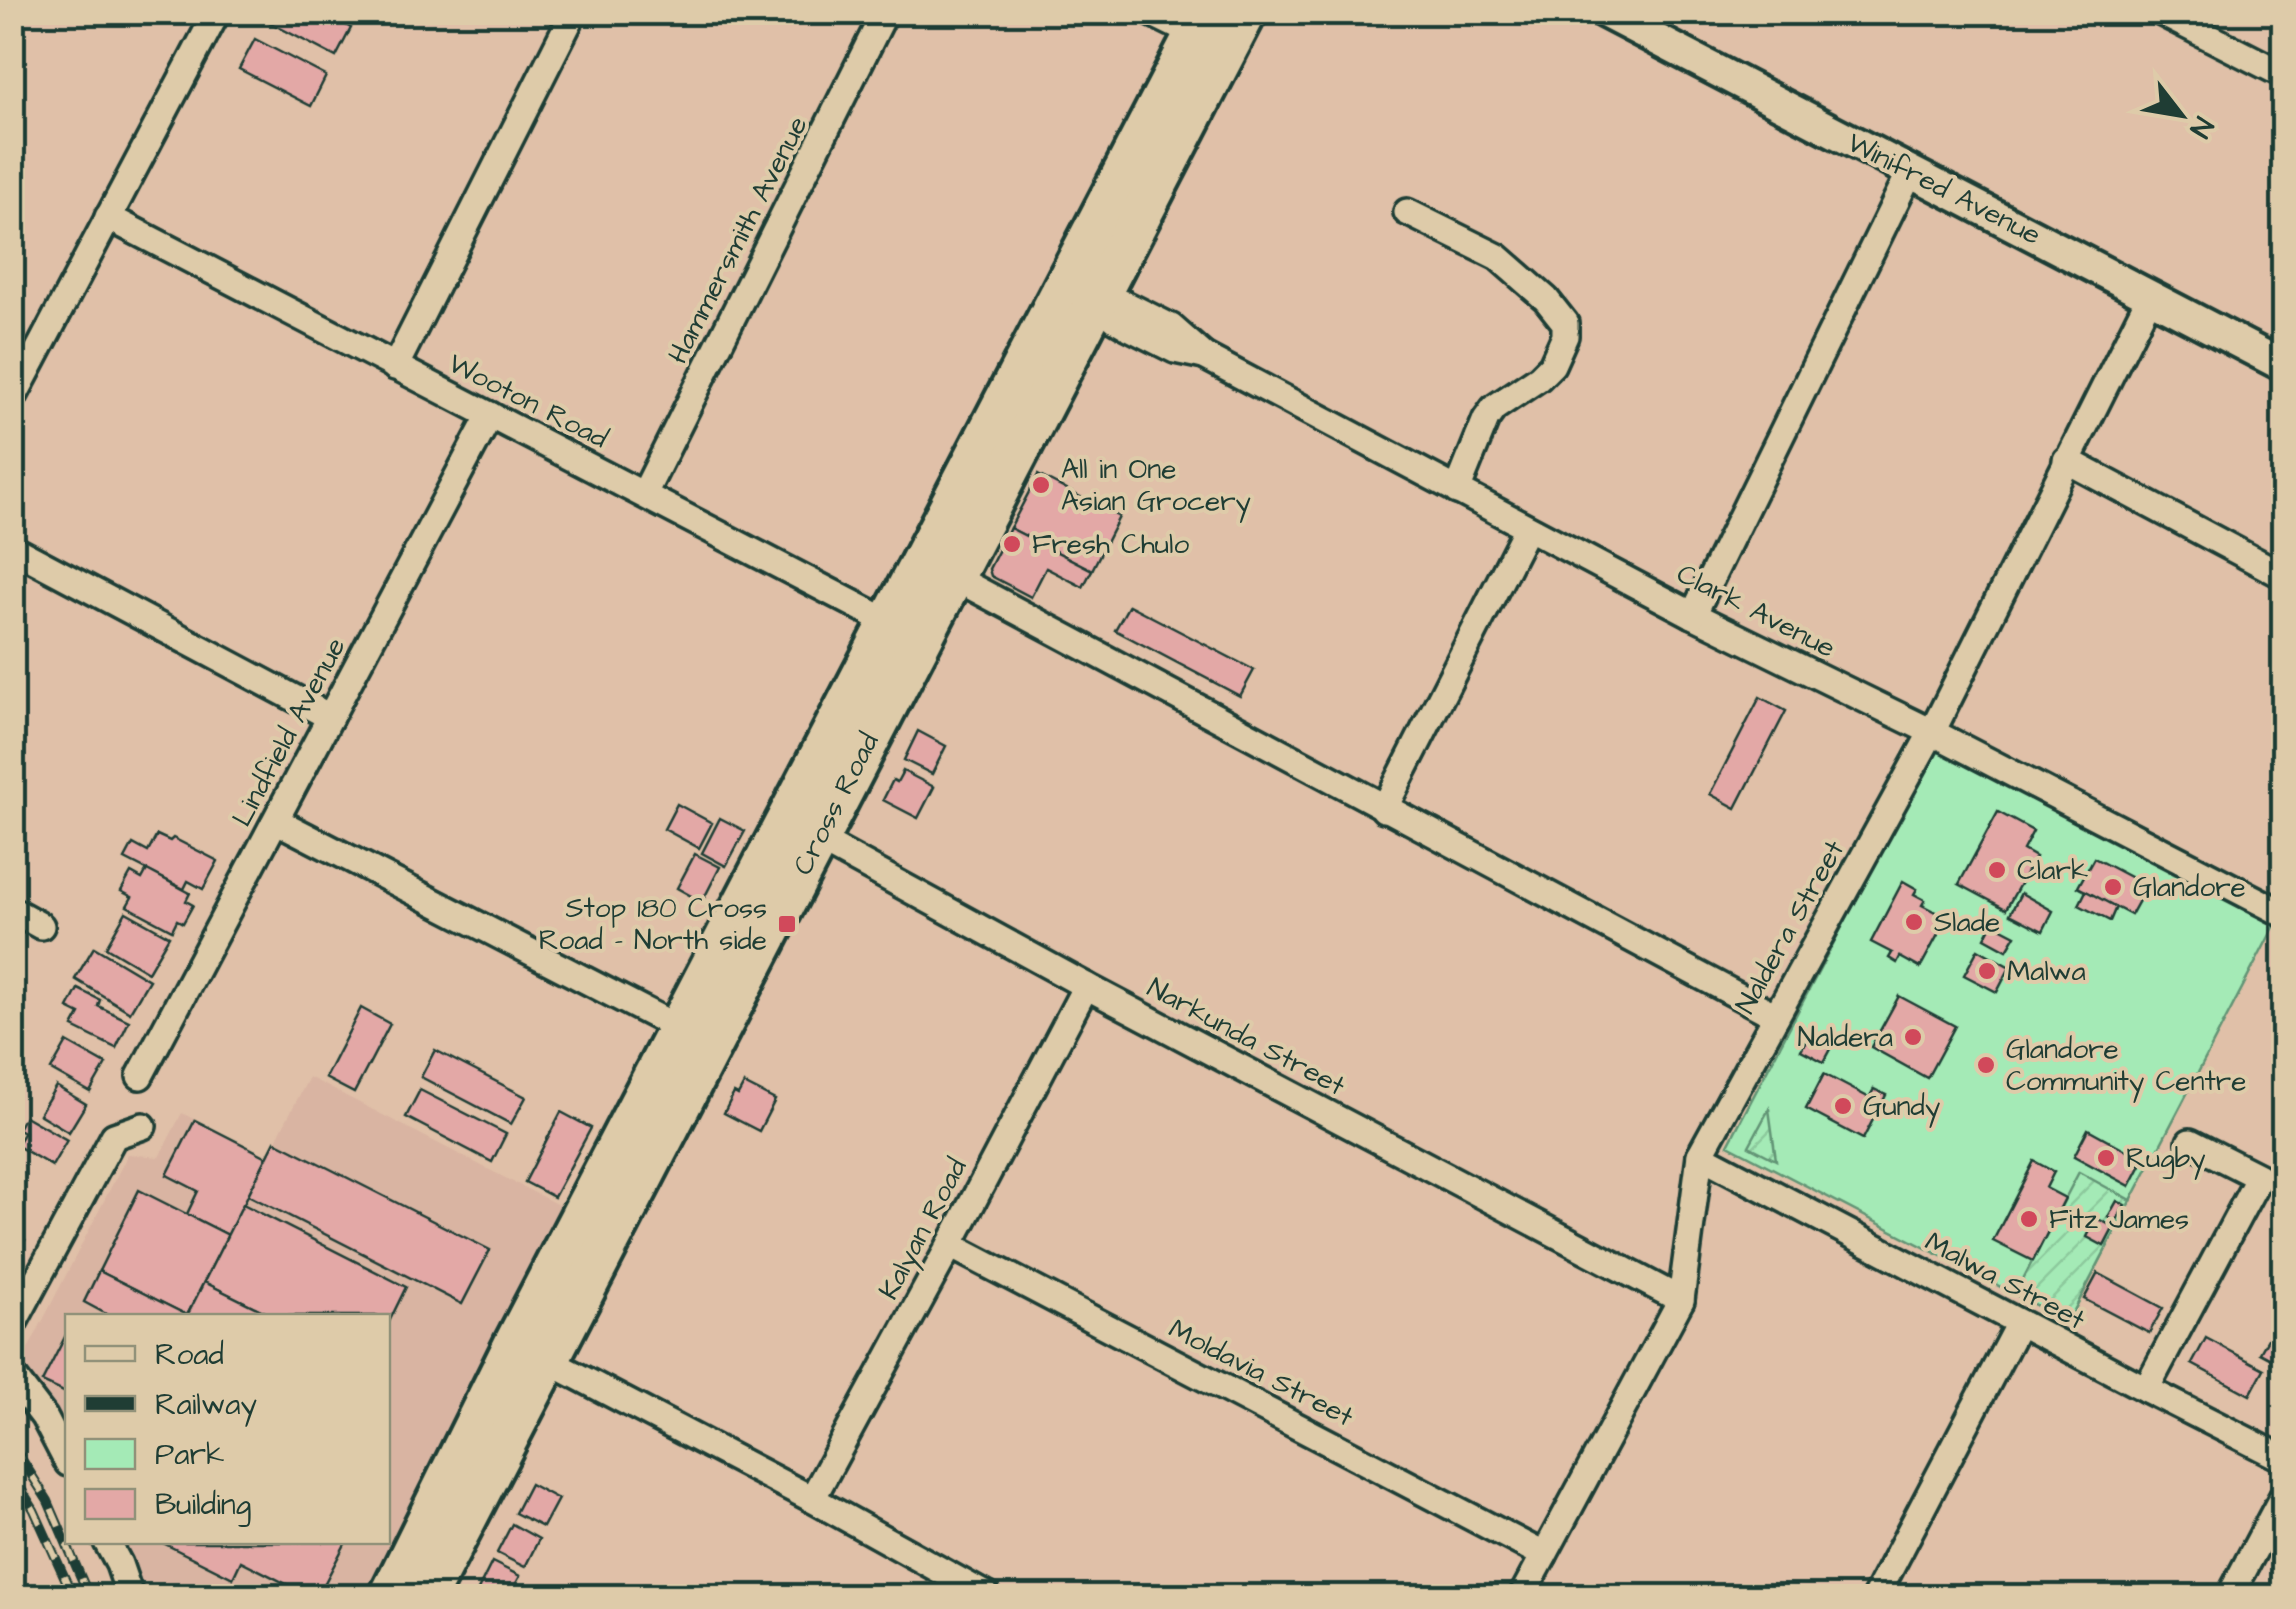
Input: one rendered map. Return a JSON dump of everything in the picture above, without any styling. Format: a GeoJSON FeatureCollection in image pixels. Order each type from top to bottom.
{"type":"FeatureCollection","features":[{"type":"Feature","properties":{"kind":"highway","name":"Cross Road"},"geometry":{"type":"LineString","coordinates":[[1082,290],[1246,12]]}},
{"type":"Feature","properties":{"kind":"highway","name":"Cross Road"},"geometry":{"type":"LineString","coordinates":[[390,1596],[532,1352],[1082,290],[1201,24]]}},
{"type":"Feature","properties":{"kind":"highway","name":"Cross Road"},"geometry":{"type":"LineString","coordinates":[[426,1596],[532,1352]]}},
{"type":"Feature","properties":{"kind":"street"},"geometry":{"type":"LineString","coordinates":[[12,400],[217,12]]}},
{"type":"Feature","properties":{"kind":"street"},"geometry":{"type":"LineString","coordinates":[[395,366],[574,12]]}},
{"type":"Feature","properties":{"kind":"street","name":"Hammersmith Avenue"},"geometry":{"type":"LineString","coordinates":[[644,494],[885,12]]}},
{"type":"Feature","properties":{"kind":"street"},"geometry":{"type":"LineString","coordinates":[[1148,12],[1201,24]]}},
{"type":"Feature","properties":{"kind":"street","name":"Winifred Avenue"},"geometry":{"type":"LineString","coordinates":[[1604,12],[2284,366]]}},
{"type":"Feature","properties":{"kind":"street"},"geometry":{"type":"LineString","coordinates":[[2160,12],[2284,75]]}},
{"type":"Feature","properties":{"kind":"street"},"geometry":{"type":"LineString","coordinates":[[1693,615],[1910,172]]}},
{"type":"Feature","properties":{"kind":"street"},"geometry":{"type":"LineString","coordinates":[[1407,212],[1498,256],[1546,299],[1565,324],[1566,336],[1552,365],[1494,408],[1486,419],[1456,491]]}},
{"type":"Feature","properties":{"kind":"street","name":"Wooton Road"},"geometry":{"type":"LineString","coordinates":[[108,217],[905,631]]}},
{"type":"Feature","properties":{"kind":"street","name":"Clark Avenue"},"geometry":{"type":"LineString","coordinates":[[1082,290],[1125,304],[1171,326],[1204,356],[1456,491],[2284,914]]}},
{"type":"Feature","properties":{"kind":"street","name":"Naldera Street"},"geometry":{"type":"LineString","coordinates":[[1522,1596],[1681,1300],[1700,1155],[1932,732],[2150,296]]}},
{"type":"Feature","properties":{"kind":"street","name":"Lindfield Avenue"},"geometry":{"type":"LineString","coordinates":[[140,1076],[490,415]]}},
{"type":"Feature","properties":{"kind":"street"},"geometry":{"type":"LineString","coordinates":[[2066,460],[2284,576]]}},
{"type":"Feature","properties":{"kind":"street"},"geometry":{"type":"LineString","coordinates":[[1384,808],[1527,528]]}},
{"type":"Feature","properties":{"kind":"street"},"geometry":{"type":"LineString","coordinates":[[12,548],[330,717]]}},
{"type":"Feature","properties":{"kind":"street"},"geometry":{"type":"LineString","coordinates":[[938,569],[1776,1016]]}},
{"type":"Feature","properties":{"kind":"street"},"geometry":{"type":"LineString","coordinates":[[277,821],[696,1037]]}},
{"type":"Feature","properties":{"kind":"street","name":"Narkunda Street"},"geometry":{"type":"LineString","coordinates":[[801,831],[1681,1300]]}},
{"type":"Feature","properties":{"kind":"street"},"geometry":{"type":"LineString","coordinates":[[12,910],[42,926]]}},
{"type":"Feature","properties":{"kind":"street","name":"Kalyan Road"},"geometry":{"type":"LineString","coordinates":[[812,1499],[1086,986]]}},
{"type":"Feature","properties":{"kind":"street"},"geometry":{"type":"LineString","coordinates":[[12,1326],[114,1136],[143,1126]]}},
{"type":"Feature","properties":{"kind":"street"},"geometry":{"type":"LineString","coordinates":[[2146,1389],[2259,1177],[2190,1142]]}},
{"type":"Feature","properties":{"kind":"street","name":"Malwa Street"},"geometry":{"type":"LineString","coordinates":[[1700,1155],[2284,1458]]}},
{"type":"Feature","properties":{"kind":"street","name":"Moldavia Street"},"geometry":{"type":"LineString","coordinates":[[950,1245],[1544,1554]]}},
{"type":"Feature","properties":{"kind":"street"},"geometry":{"type":"LineString","coordinates":[[1876,1596],[2019,1323]]}},
{"type":"Feature","properties":{"kind":"street"},"geometry":{"type":"LineString","coordinates":[[532,1352],[812,1499],[986,1596]]}},
{"type":"Feature","properties":{"kind":"street"},"geometry":{"type":"LineString","coordinates":[[12,1374],[44,1417],[65,1457]]}},
{"type":"Feature","properties":{"kind":"street"},"geometry":{"type":"LineString","coordinates":[[2230,1596],[2284,1494]]}},
{"type":"Feature","properties":{"kind":"street"},"geometry":{"type":"LineString","coordinates":[[109,1544],[130,1596]]}},
{"type":"Feature","properties":{"kind":"shaded area"},"geometry":{"type":"Polygon","coordinates":[[[309,1077],[566,1209],[366,1596],[141,1596],[122,1544],[390,1544],[390,1314],[65,1314],[65,1429],[22,1361],[128,1154],[159,1157],[182,1113],[267,1157],[309,1077]]]}},
{"type":"Feature","properties":{"kind":"green space","name":"Glandore Community Centre"},"geometry":{"type":"Polygon","coordinates":[[[1936,747],[2275,925],[2068,1322],[1728,1145],[1936,747]]]}},
{"type":"Feature","properties":{"kind":"green space"},"geometry":{"type":"Polygon","coordinates":[[[1769,1109],[1776,1160],[1749,1146],[1769,1109]]]}},
{"type":"Feature","properties":{"kind":"green space"},"geometry":{"type":"Polygon","coordinates":[[[2079,1172],[2131,1201],[2068,1322],[2029,1301],[2022,1281],[2079,1172]]]}},
{"type":"Feature","properties":{"kind":"building"},"geometry":{"type":"Polygon","coordinates":[[[269,12],[322,12],[351,28],[336,57],[265,20],[269,12]]]}},
{"type":"Feature","properties":{"kind":"building"},"geometry":{"type":"Polygon","coordinates":[[[255,39],[326,76],[311,106],[239,69],[255,39]]]}},
{"type":"Feature","properties":{"kind":"building"},"geometry":{"type":"Polygon","coordinates":[[[1038,475],[1119,517],[1092,570],[1010,528],[1038,475]]]}},
{"type":"Feature","properties":{"kind":"building"},"geometry":{"type":"Polygon","coordinates":[[[1010,528],[1092,570],[1083,587],[1046,568],[1031,597],[991,576],[989,569],[1010,528]]]}},
{"type":"Feature","properties":{"kind":"building"},"geometry":{"type":"Polygon","coordinates":[[[1129,605],[1254,670],[1240,696],[1115,630],[1129,605]]]}},
{"type":"Feature","properties":{"kind":"building"},"geometry":{"type":"Polygon","coordinates":[[[1760,697],[1786,711],[1736,808],[1710,794],[1760,697]]]}},
{"type":"Feature","properties":{"kind":"building"},"geometry":{"type":"Polygon","coordinates":[[[918,731],[946,746],[932,774],[904,760],[918,731]]]}},
{"type":"Feature","properties":{"kind":"building"},"geometry":{"type":"Polygon","coordinates":[[[903,771],[934,787],[918,818],[883,800],[893,780],[897,782],[903,771]]]}},
{"type":"Feature","properties":{"kind":"building"},"geometry":{"type":"Polygon","coordinates":[[[677,804],[712,823],[699,848],[664,829],[677,804]]]}},
{"type":"Feature","properties":{"kind":"building","name":"Clark"},"geometry":{"type":"Polygon","coordinates":[[[1998,812],[2033,831],[2023,850],[2035,857],[2006,909],[1959,884],[1998,812]]]}},
{"type":"Feature","properties":{"kind":"building"},"geometry":{"type":"Polygon","coordinates":[[[720,818],[745,831],[726,866],[702,853],[720,818]]]}},
{"type":"Feature","properties":{"kind":"building"},"geometry":{"type":"Polygon","coordinates":[[[157,835],[170,841],[173,838],[218,861],[203,889],[188,881],[184,889],[125,859],[133,844],[148,852],[157,835]]]}},
{"type":"Feature","properties":{"kind":"building"},"geometry":{"type":"Polygon","coordinates":[[[695,854],[720,867],[702,902],[677,888],[695,854]]]}},
{"type":"Feature","properties":{"kind":"building","name":"Glandore"},"geometry":{"type":"Polygon","coordinates":[[[2094,858],[2147,886],[2131,915],[2078,887],[2094,858]]]}},
{"type":"Feature","properties":{"kind":"building"},"geometry":{"type":"Polygon","coordinates":[[[147,870],[190,893],[186,901],[193,905],[183,923],[177,920],[172,930],[127,906],[132,897],[121,891],[131,873],[142,879],[147,870]]]}},
{"type":"Feature","properties":{"kind":"building","name":"Slade"},"geometry":{"type":"Polygon","coordinates":[[[1903,881],[1917,889],[1914,894],[1925,900],[1922,905],[1947,918],[1920,968],[1900,957],[1897,963],[1889,958],[1892,953],[1871,942],[1903,881]]]}},
{"type":"Feature","properties":{"kind":"building"},"geometry":{"type":"Polygon","coordinates":[[[2086,891],[2116,907],[2110,921],[2079,905],[2086,891]]]}},
{"type":"Feature","properties":{"kind":"building"},"geometry":{"type":"Polygon","coordinates":[[[2021,893],[2053,911],[2043,931],[2010,914],[2021,893]]]}},
{"type":"Feature","properties":{"kind":"building"},"geometry":{"type":"Polygon","coordinates":[[[126,912],[169,936],[148,972],[106,947],[126,912]]]}},
{"type":"Feature","properties":{"kind":"building"},"geometry":{"type":"Polygon","coordinates":[[[1993,923],[2016,935],[2007,950],[1985,938],[1993,923]]]}},
{"type":"Feature","properties":{"kind":"building"},"geometry":{"type":"Polygon","coordinates":[[[94,947],[149,980],[130,1012],[75,979],[94,947]]]}},
{"type":"Feature","properties":{"kind":"building","name":"Malwa"},"geometry":{"type":"Polygon","coordinates":[[[1978,949],[2010,967],[1997,992],[1964,975],[1978,949]]]}},
{"type":"Feature","properties":{"kind":"building"},"geometry":{"type":"Polygon","coordinates":[[[78,989],[100,1000],[98,1006],[129,1021],[116,1048],[73,1027],[80,1014],[68,1008],[78,989]]]}},
{"type":"Feature","properties":{"kind":"building","name":"Naldera"},"geometry":{"type":"Polygon","coordinates":[[[1899,996],[1955,1026],[1927,1078],[1871,1047],[1899,996]]]}},
{"type":"Feature","properties":{"kind":"building"},"geometry":{"type":"Polygon","coordinates":[[[361,1008],[390,1024],[354,1093],[325,1078],[361,1008]]]}},
{"type":"Feature","properties":{"kind":"building"},"geometry":{"type":"Polygon","coordinates":[[[1808,1037],[1831,1049],[1824,1062],[1801,1050],[1808,1037]]]}},
{"type":"Feature","properties":{"kind":"building"},"geometry":{"type":"Polygon","coordinates":[[[67,1042],[106,1064],[90,1092],[51,1070],[67,1042]]]}},
{"type":"Feature","properties":{"kind":"building"},"geometry":{"type":"Polygon","coordinates":[[[435,1050],[526,1097],[511,1124],[421,1077],[435,1050]]]}},
{"type":"Feature","properties":{"kind":"building","name":"Gundy"},"geometry":{"type":"Polygon","coordinates":[[[1824,1074],[1881,1104],[1863,1139],[1806,1109],[1824,1074]]]}},
{"type":"Feature","properties":{"kind":"building"},"geometry":{"type":"Polygon","coordinates":[[[744,1084],[775,1100],[759,1131],[724,1113],[734,1093],[738,1095],[744,1084]]]}},
{"type":"Feature","properties":{"kind":"building"},"geometry":{"type":"Polygon","coordinates":[[[56,1086],[86,1104],[69,1132],[39,1114],[56,1086]]]}},
{"type":"Feature","properties":{"kind":"building"},"geometry":{"type":"Polygon","coordinates":[[[1874,1089],[1886,1095],[1882,1103],[1870,1096],[1874,1089]]]}},
{"type":"Feature","properties":{"kind":"building"},"geometry":{"type":"Polygon","coordinates":[[[420,1090],[506,1134],[492,1162],[406,1117],[420,1090]]]}},
{"type":"Feature","properties":{"kind":"building"},"geometry":{"type":"Polygon","coordinates":[[[561,1112],[591,1128],[554,1197],[525,1182],[561,1112]]]}},
{"type":"Feature","properties":{"kind":"building"},"geometry":{"type":"Polygon","coordinates":[[[25,1116],[67,1140],[52,1166],[16,1145],[24,1132],[18,1129],[25,1116]]]}},
{"type":"Feature","properties":{"kind":"building"},"geometry":{"type":"Polygon","coordinates":[[[195,1120],[267,1157],[228,1235],[187,1214],[198,1191],[167,1175],[195,1120]]]}},
{"type":"Feature","properties":{"kind":"building","name":"Rugby"},"geometry":{"type":"Polygon","coordinates":[[[2088,1129],[2135,1155],[2132,1160],[2141,1165],[2130,1186],[2074,1156],[2088,1129]]]}},
{"type":"Feature","properties":{"kind":"building"},"geometry":{"type":"Polygon","coordinates":[[[275,1141],[490,1250],[462,1304],[248,1195],[275,1141]]]}},
{"type":"Feature","properties":{"kind":"building","name":"Fitz James"},"geometry":{"type":"Polygon","coordinates":[[[2034,1161],[2054,1172],[2046,1188],[2065,1198],[2033,1261],[1993,1241],[2034,1161]]]}},
{"type":"Feature","properties":{"kind":"building"},"geometry":{"type":"Polygon","coordinates":[[[139,1190],[228,1235],[188,1314],[99,1271],[139,1190]]]}},
{"type":"Feature","properties":{"kind":"building"},"geometry":{"type":"Polygon","coordinates":[[[2117,1201],[2125,1205],[2116,1222],[2108,1217],[2117,1201]]]}},
{"type":"Feature","properties":{"kind":"building"},"geometry":{"type":"Polygon","coordinates":[[[243,1204],[406,1287],[390,1320],[390,1314],[269,1314],[204,1282],[243,1204]]]}},
{"type":"Feature","properties":{"kind":"building"},"geometry":{"type":"Polygon","coordinates":[[[2096,1218],[2114,1227],[2104,1246],[2087,1237],[2096,1218]]]}},
{"type":"Feature","properties":{"kind":"building"},"geometry":{"type":"Polygon","coordinates":[[[12,1233],[25,1240],[12,1262],[12,1233]]]}},
{"type":"Feature","properties":{"kind":"building"},"geometry":{"type":"Polygon","coordinates":[[[99,1271],[185,1314],[106,1314],[84,1302],[99,1271]]]}},
{"type":"Feature","properties":{"kind":"building"},"geometry":{"type":"Polygon","coordinates":[[[2098,1273],[2163,1308],[2149,1333],[2084,1299],[2098,1273]]]}},
{"type":"Feature","properties":{"kind":"building"},"geometry":{"type":"Polygon","coordinates":[[[204,1282],[269,1314],[188,1314],[204,1282]]]}},
{"type":"Feature","properties":{"kind":"building"},"geometry":{"type":"Polygon","coordinates":[[[2284,1310],[2284,1366],[2260,1353],[2284,1310]]]}},
{"type":"Feature","properties":{"kind":"building"},"geometry":{"type":"Polygon","coordinates":[[[65,1337],[65,1393],[42,1382],[65,1337]]]}},
{"type":"Feature","properties":{"kind":"building"},"geometry":{"type":"Polygon","coordinates":[[[2206,1338],[2264,1369],[2250,1395],[2192,1364],[2206,1338]]]}},
{"type":"Feature","properties":{"kind":"building"},"geometry":{"type":"Polygon","coordinates":[[[530,1484],[558,1499],[543,1527],[515,1513],[530,1484]]]}},
{"type":"Feature","properties":{"kind":"building"},"geometry":{"type":"Polygon","coordinates":[[[512,1524],[539,1539],[525,1567],[497,1553],[512,1524]]]}},
{"type":"Feature","properties":{"kind":"building"},"geometry":{"type":"Polygon","coordinates":[[[165,1544],[345,1544],[318,1596],[310,1596],[241,1561],[233,1578],[165,1544]]]}},
{"type":"Feature","properties":{"kind":"building"},"geometry":{"type":"Polygon","coordinates":[[[492,1562],[520,1576],[509,1596],[490,1596],[478,1590],[492,1562]]]}},
{"type":"Feature","properties":{"kind":"railway"},"geometry":{"type":"LineString","coordinates":[[12,1444],[48,1501],[65,1540]]}},
{"type":"Feature","properties":{"kind":"railway"},"geometry":{"type":"LineString","coordinates":[[12,1474],[34,1510],[73,1596]]}},
{"type":"Feature","properties":{"kind":"railway"},"geometry":{"type":"LineString","coordinates":[[67,1544],[89,1596]]}},
{"type":"Feature","properties":{"kind":"place","name":"All in One Asian Grocery"},"geometry":{"type":"Point","coordinates":[1041,485]}},
{"type":"Feature","properties":{"kind":"place","name":"Fresh Chulo"},"geometry":{"type":"Point","coordinates":[1012,544]}},
{"type":"Feature","properties":{"kind":"place","name":"Clark"},"geometry":{"type":"Point","coordinates":[1997,870]}},
{"type":"Feature","properties":{"kind":"place","name":"Glandore"},"geometry":{"type":"Point","coordinates":[2113,887]}},
{"type":"Feature","properties":{"kind":"place","name":"Slade"},"geometry":{"type":"Point","coordinates":[1914,922]}},
{"type":"Feature","properties":{"kind":"place","name":"Stop 180 Cross Road - North side"},"geometry":{"type":"Point","coordinates":[787,924]}},
{"type":"Feature","properties":{"kind":"place","name":"Malwa"},"geometry":{"type":"Point","coordinates":[1987,971]}},
{"type":"Feature","properties":{"kind":"place","name":"Naldera"},"geometry":{"type":"Point","coordinates":[1913,1037]}},
{"type":"Feature","properties":{"kind":"place","name":"Glandore Community Centre"},"geometry":{"type":"Point","coordinates":[1986,1065]}},
{"type":"Feature","properties":{"kind":"place","name":"Gundy"},"geometry":{"type":"Point","coordinates":[1843,1106]}},
{"type":"Feature","properties":{"kind":"place","name":"Rugby"},"geometry":{"type":"Point","coordinates":[2106,1158]}},
{"type":"Feature","properties":{"kind":"place","name":"Fitz James"},"geometry":{"type":"Point","coordinates":[2029,1219]}}]}
